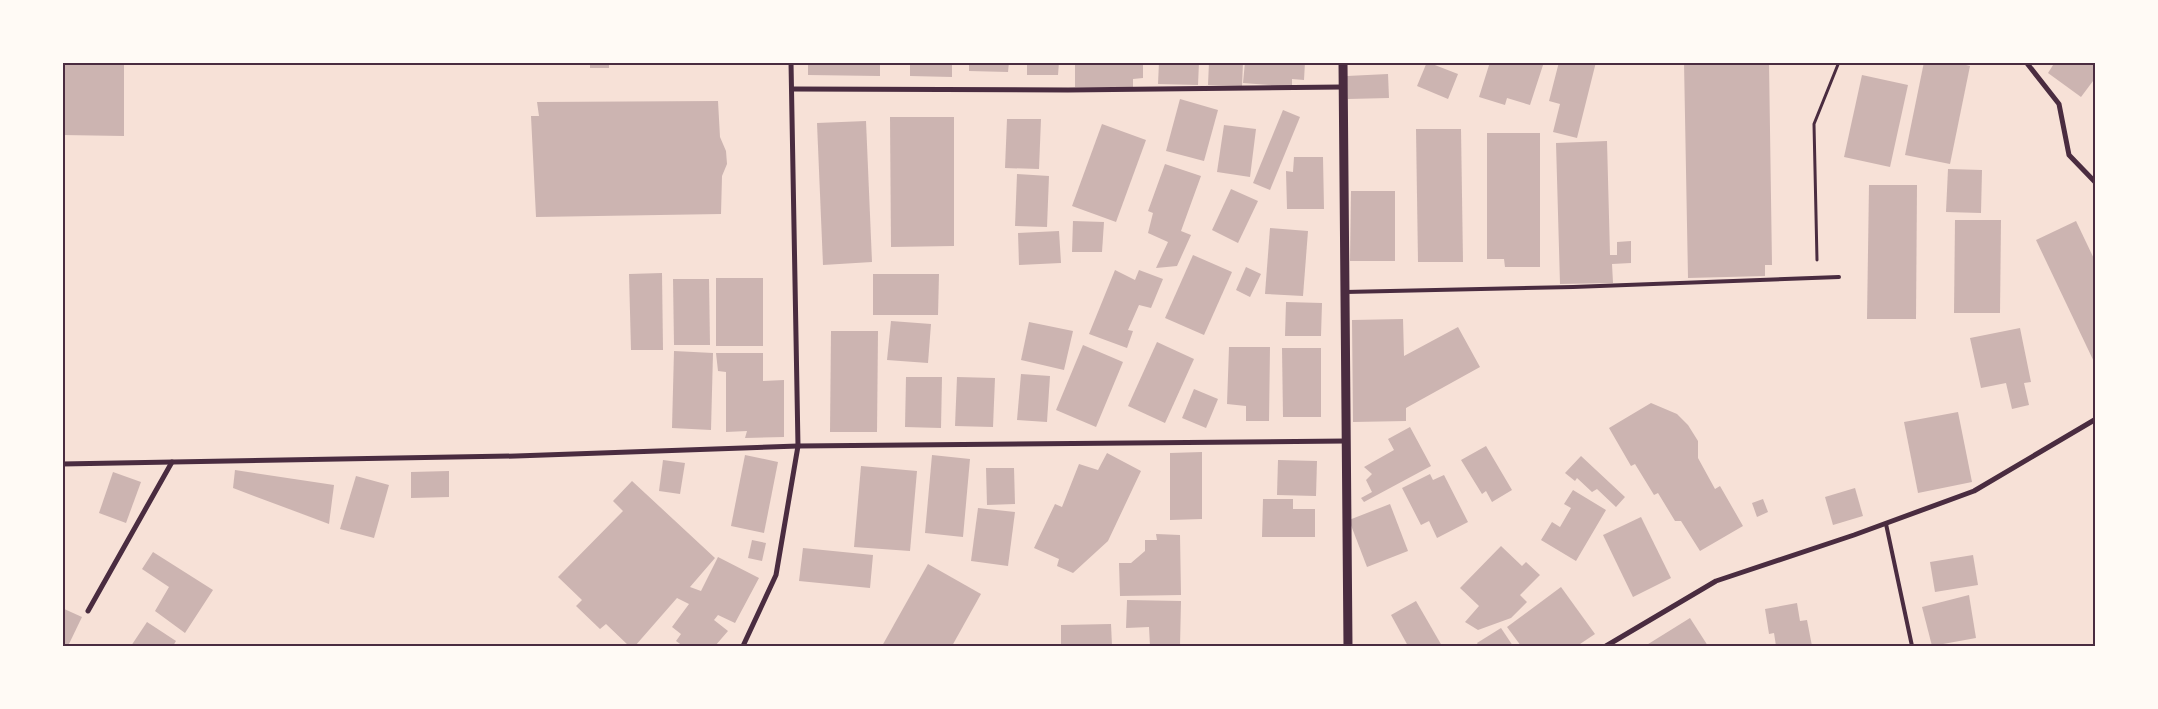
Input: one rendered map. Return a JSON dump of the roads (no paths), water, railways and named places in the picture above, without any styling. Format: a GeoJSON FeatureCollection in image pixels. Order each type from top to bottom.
{"type":"FeatureCollection","features":[{"type":"Feature","properties":{"kind":"street"},"geometry":{"type":"LineString","coordinates":[[743,646],[776,575],[798,446],[791,62]]}},
{"type":"Feature","properties":{"kind":"street"},"geometry":{"type":"LineString","coordinates":[[1343,62],[1348,646]]}},
{"type":"Feature","properties":{"kind":"street"},"geometry":{"type":"LineString","coordinates":[[2026,62],[2059,104],[2069,155],[2096,183]]}},
{"type":"Feature","properties":{"kind":"street"},"geometry":{"type":"LineString","coordinates":[[792,88],[1068,90],[1342,87]]}},
{"type":"Feature","properties":{"kind":"street"},"geometry":{"type":"LineString","coordinates":[[1606,646],[1716,581],[1886,524],[1974,491],[2096,419]]}},
{"type":"Feature","properties":{"kind":"street"},"geometry":{"type":"LineString","coordinates":[[62,464],[516,456],[798,446],[1346,441]]}},
{"type":"Feature","properties":{"kind":"street"},"geometry":{"type":"LineString","coordinates":[[88,611],[172,462]]}},
{"type":"Feature","properties":{"kind":"lane"},"geometry":{"type":"LineString","coordinates":[[1344,292],[1573,287],[1839,277]]}},
{"type":"Feature","properties":{"kind":"lane"},"geometry":{"type":"LineString","coordinates":[[1886,524],[1912,646]]}}]}
